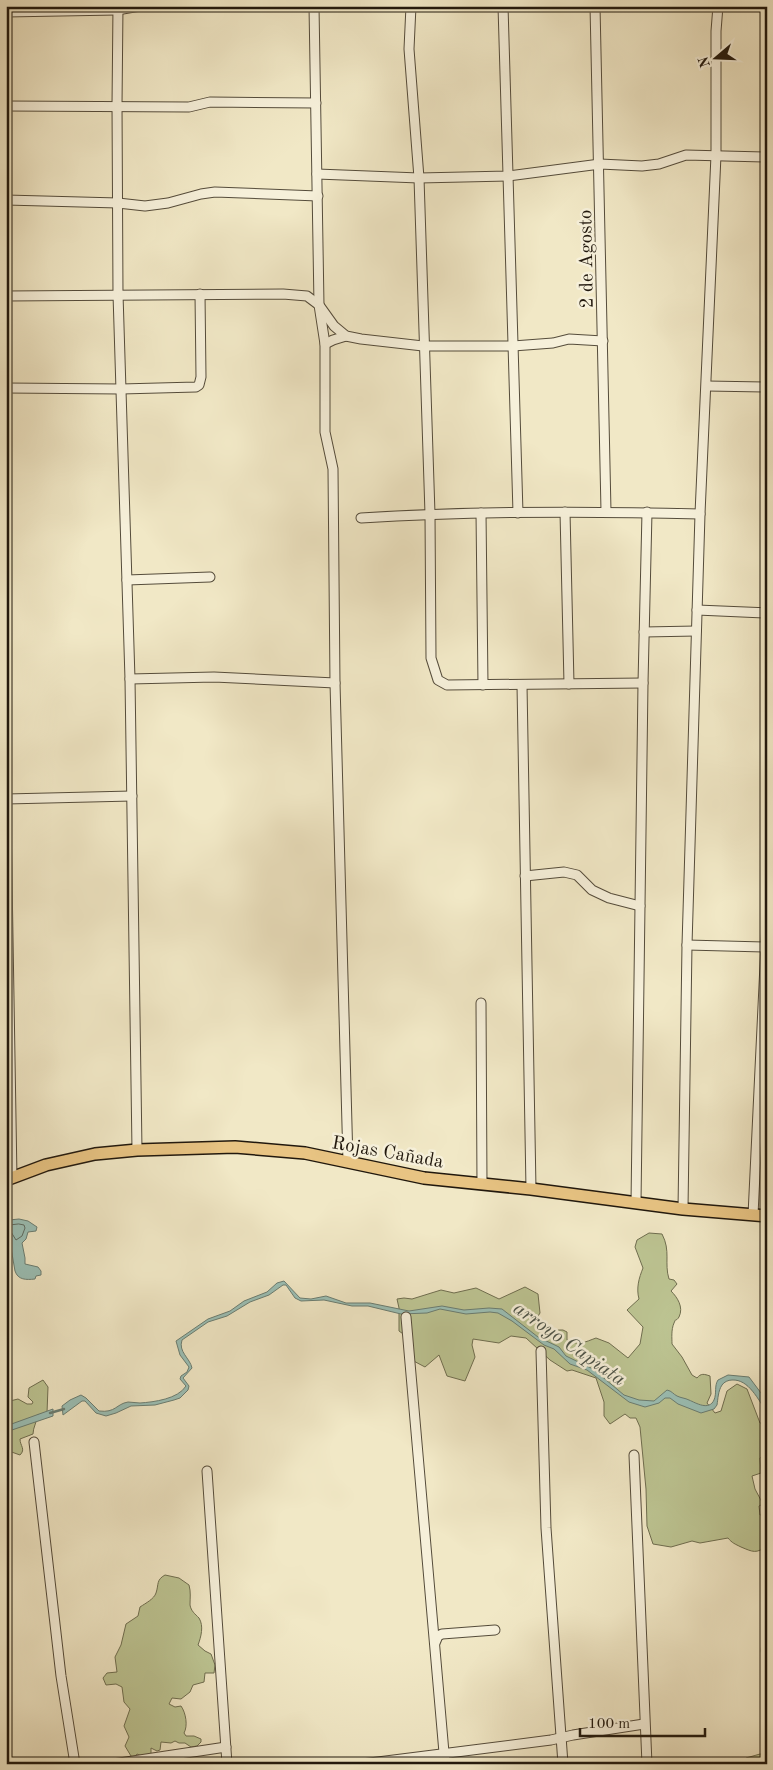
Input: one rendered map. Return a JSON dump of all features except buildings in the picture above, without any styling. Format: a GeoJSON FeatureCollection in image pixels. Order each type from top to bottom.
{"type":"FeatureCollection","features":[{"type":"Feature","properties":{"kind":"main road","name":"Rojas Cañada"},"geometry":{"type":"LineString","coordinates":[[9,1179],[68,1159],[95,1154],[137,1150],[235,1147],[305,1153],[424,1178],[531,1189],[683,1209],[767,1216]]}},
{"type":"Feature","properties":{"kind":"street"},"geometry":{"type":"LineString","coordinates":[[6,12],[140,6]]}},
{"type":"Feature","properties":{"kind":"street"},"geometry":{"type":"LineString","coordinates":[[314,6],[320,305],[325,344],[325,432],[333,469],[335,683],[348,1162]]}},
{"type":"Feature","properties":{"kind":"street"},"geometry":{"type":"LineString","coordinates":[[411,6],[409,49],[419,178],[430,514],[431,658],[434,671],[438,680],[447,685],[643,683]]}},
{"type":"Feature","properties":{"kind":"street"},"geometry":{"type":"LineString","coordinates":[[503,6],[518,513]]}},
{"type":"Feature","properties":{"kind":"street","name":"2 de Agosto"},"geometry":{"type":"LineString","coordinates":[[596,6],[606,511]]}},
{"type":"Feature","properties":{"kind":"street"},"geometry":{"type":"LineString","coordinates":[[683,1209],[687,945],[696,632],[716,155],[716,31],[718,6]]}},
{"type":"Feature","properties":{"kind":"street"},"geometry":{"type":"LineString","coordinates":[[118,8],[116,105],[118,294],[130,679],[137,1150]]}},
{"type":"Feature","properties":{"kind":"street"},"geometry":{"type":"LineString","coordinates":[[6,106],[116,105],[189,107],[210,102],[316,103]]}},
{"type":"Feature","properties":{"kind":"street"},"geometry":{"type":"LineString","coordinates":[[317,174],[419,178],[508,176],[600,164],[642,166],[659,164],[686,155],[767,156]]}},
{"type":"Feature","properties":{"kind":"street"},"geometry":{"type":"LineString","coordinates":[[6,200],[118,203],[145,206],[168,203],[215,192],[318,196]]}},
{"type":"Feature","properties":{"kind":"street"},"geometry":{"type":"LineString","coordinates":[[6,388],[121,389],[196,387],[199,385],[202,377],[200,294]]}},
{"type":"Feature","properties":{"kind":"street"},"geometry":{"type":"LineString","coordinates":[[6,296],[283,294],[307,296],[320,305],[334,326],[346,336]]}},
{"type":"Feature","properties":{"kind":"street"},"geometry":{"type":"LineString","coordinates":[[325,344],[346,336],[423,346],[513,346],[553,343],[569,339],[603,341]]}},
{"type":"Feature","properties":{"kind":"street"},"geometry":{"type":"LineString","coordinates":[[707,386],[767,387]]}},
{"type":"Feature","properties":{"kind":"street"},"geometry":{"type":"LineString","coordinates":[[362,518],[430,514],[606,511],[700,514]]}},
{"type":"Feature","properties":{"kind":"street"},"geometry":{"type":"LineString","coordinates":[[565,512],[568,684]]}},
{"type":"Feature","properties":{"kind":"street"},"geometry":{"type":"LineString","coordinates":[[636,1203],[647,512]]}},
{"type":"Feature","properties":{"kind":"street"},"geometry":{"type":"LineString","coordinates":[[480,513],[483,685]]}},
{"type":"Feature","properties":{"kind":"street"},"geometry":{"type":"LineString","coordinates":[[127,580],[210,577]]}},
{"type":"Feature","properties":{"kind":"street"},"geometry":{"type":"LineString","coordinates":[[697,610],[767,613]]}},
{"type":"Feature","properties":{"kind":"street"},"geometry":{"type":"LineString","coordinates":[[644,632],[696,632]]}},
{"type":"Feature","properties":{"kind":"street"},"geometry":{"type":"LineString","coordinates":[[130,679],[214,677],[335,683]]}},
{"type":"Feature","properties":{"kind":"street"},"geometry":{"type":"LineString","coordinates":[[522,685],[531,1189]]}},
{"type":"Feature","properties":{"kind":"street"},"geometry":{"type":"LineString","coordinates":[[6,800],[132,796]]}},
{"type":"Feature","properties":{"kind":"street"},"geometry":{"type":"LineString","coordinates":[[6,818],[9,1179]]}},
{"type":"Feature","properties":{"kind":"street"},"geometry":{"type":"LineString","coordinates":[[525,876],[571,873],[577,875],[592,890],[617,901],[640,906]]}},
{"type":"Feature","properties":{"kind":"street"},"geometry":{"type":"LineString","coordinates":[[753,1215],[765,1020],[767,923]]}},
{"type":"Feature","properties":{"kind":"street"},"geometry":{"type":"LineString","coordinates":[[687,945],[766,948]]}},
{"type":"Feature","properties":{"kind":"street"},"geometry":{"type":"LineString","coordinates":[[481,1003],[482,1184]]}},
{"type":"Feature","properties":{"kind":"street"},"geometry":{"type":"LineString","coordinates":[[406,1317],[445,1759]]}},
{"type":"Feature","properties":{"kind":"street"},"geometry":{"type":"LineString","coordinates":[[540,1351],[546,1528],[563,1764]]}},
{"type":"Feature","properties":{"kind":"street"},"geometry":{"type":"LineString","coordinates":[[34,1442],[61,1676],[75,1764]]}},
{"type":"Feature","properties":{"kind":"street"},"geometry":{"type":"LineString","coordinates":[[634,1455],[647,1764]]}},
{"type":"Feature","properties":{"kind":"street"},"geometry":{"type":"LineString","coordinates":[[207,1471],[227,1764]]}},
{"type":"Feature","properties":{"kind":"street"},"geometry":{"type":"LineString","coordinates":[[435,1643],[438,1636],[442,1634],[495,1630]]}},
{"type":"Feature","properties":{"kind":"street"},"geometry":{"type":"LineString","coordinates":[[362,1764],[445,1759],[644,1724]]}},
{"type":"Feature","properties":{"kind":"street"},"geometry":{"type":"LineString","coordinates":[[113,1764],[226,1747]]}},
{"type":"Feature","properties":{"kind":"green space"},"geometry":{"type":"Polygon","coordinates":[[[649,1233],[662,1234],[667,1251],[669,1279],[674,1280],[677,1284],[671,1291],[677,1299],[681,1310],[673,1326],[672,1344],[692,1375],[697,1378],[703,1374],[710,1376],[711,1394],[707,1403],[715,1413],[721,1411],[727,1391],[737,1384],[747,1389],[760,1423],[767,1424],[767,1456],[760,1458],[761,1473],[752,1476],[755,1489],[763,1504],[759,1506],[760,1515],[767,1514],[767,1522],[762,1525],[762,1529],[767,1534],[767,1546],[760,1550],[749,1550],[728,1538],[700,1543],[692,1541],[671,1547],[653,1544],[647,1526],[646,1489],[640,1427],[636,1418],[630,1418],[625,1414],[610,1424],[604,1416],[604,1402],[596,1378],[572,1370],[567,1371],[550,1360],[526,1338],[511,1336],[499,1343],[473,1339],[472,1345],[475,1357],[465,1381],[447,1376],[439,1355],[425,1367],[408,1358],[406,1336],[399,1331],[397,1299],[412,1299],[441,1290],[454,1293],[476,1288],[499,1299],[525,1287],[538,1294],[540,1313],[535,1321],[543,1330],[563,1330],[567,1332],[567,1340],[575,1343],[582,1343],[596,1338],[609,1343],[628,1358],[640,1344],[643,1327],[627,1310],[639,1299],[638,1283],[643,1268],[635,1247],[637,1240],[649,1233]]]}},
{"type":"Feature","properties":{"kind":"green space"},"geometry":{"type":"Polygon","coordinates":[[[43,1380],[48,1387],[47,1413],[37,1415],[33,1434],[20,1439],[23,1449],[20,1455],[6,1450],[6,1402],[18,1399],[27,1404],[32,1404],[33,1402],[28,1397],[29,1388],[43,1380]]]}},
{"type":"Feature","properties":{"kind":"green space"},"geometry":{"type":"Polygon","coordinates":[[[165,1575],[179,1578],[189,1585],[190,1605],[193,1612],[199,1618],[202,1628],[198,1645],[211,1654],[215,1665],[214,1673],[205,1673],[204,1682],[193,1685],[190,1692],[181,1699],[172,1698],[169,1704],[175,1707],[181,1706],[186,1720],[184,1733],[186,1736],[194,1736],[201,1739],[201,1742],[197,1746],[191,1747],[185,1743],[175,1741],[171,1743],[161,1742],[160,1750],[157,1751],[151,1748],[151,1754],[142,1756],[137,1754],[134,1758],[125,1746],[129,1737],[124,1726],[130,1709],[124,1702],[122,1687],[116,1684],[106,1685],[103,1678],[107,1673],[117,1672],[115,1657],[121,1645],[126,1624],[138,1616],[140,1607],[154,1597],[159,1581],[165,1575]]]}},
{"type":"Feature","properties":{"kind":"green space"},"geometry":{"type":"Polygon","coordinates":[[[767,1613],[767,1660],[761,1651],[764,1633],[762,1617],[767,1613]]]}},
{"type":"Feature","properties":{"kind":"green space"},"geometry":{"type":"Polygon","coordinates":[[[760,1754],[767,1755],[767,1764],[745,1764],[746,1758],[760,1754]]]}},
{"type":"Feature","properties":{"kind":"water"},"geometry":{"type":"Polygon","coordinates":[[[19,1219],[28,1221],[37,1227],[36,1231],[28,1232],[26,1239],[22,1243],[25,1264],[38,1267],[41,1271],[41,1275],[36,1276],[35,1279],[23,1279],[15,1271],[7,1225],[9,1220],[19,1219]]]}},
{"type":"Feature","properties":{"kind":"water"},"geometry":{"type":"Polygon","coordinates":[[[284,1281],[300,1298],[311,1299],[326,1296],[346,1303],[370,1303],[409,1311],[442,1306],[464,1310],[502,1309],[538,1337],[559,1347],[566,1356],[593,1369],[624,1395],[639,1400],[654,1401],[667,1390],[679,1397],[706,1406],[714,1400],[718,1380],[728,1375],[749,1377],[767,1401],[767,1412],[748,1387],[743,1383],[732,1380],[726,1381],[722,1385],[717,1405],[714,1409],[701,1413],[678,1404],[670,1398],[665,1398],[659,1403],[645,1407],[629,1402],[587,1370],[570,1364],[554,1349],[544,1345],[498,1313],[466,1314],[440,1309],[427,1313],[401,1314],[368,1306],[352,1306],[324,1300],[301,1301],[295,1298],[286,1285],[283,1285],[269,1295],[250,1302],[227,1316],[208,1322],[182,1340],[183,1351],[192,1368],[183,1378],[189,1386],[188,1390],[180,1398],[155,1405],[131,1406],[106,1416],[96,1413],[85,1401],[82,1401],[63,1415],[62,1406],[81,1395],[99,1411],[109,1411],[128,1402],[152,1402],[177,1394],[186,1386],[180,1379],[189,1367],[180,1355],[176,1341],[208,1319],[230,1311],[244,1301],[267,1292],[277,1283],[284,1281]]]}},
{"type":"Feature","properties":{"kind":"water"},"geometry":{"type":"Polygon","coordinates":[[[53,1409],[53,1416],[6,1432],[6,1426],[53,1409]]]}},
{"type":"Feature","properties":{"kind":"waterway","name":"arroyo Capiata"},"geometry":{"type":"LineString","coordinates":[[50,1413],[64,1409]]}}]}
